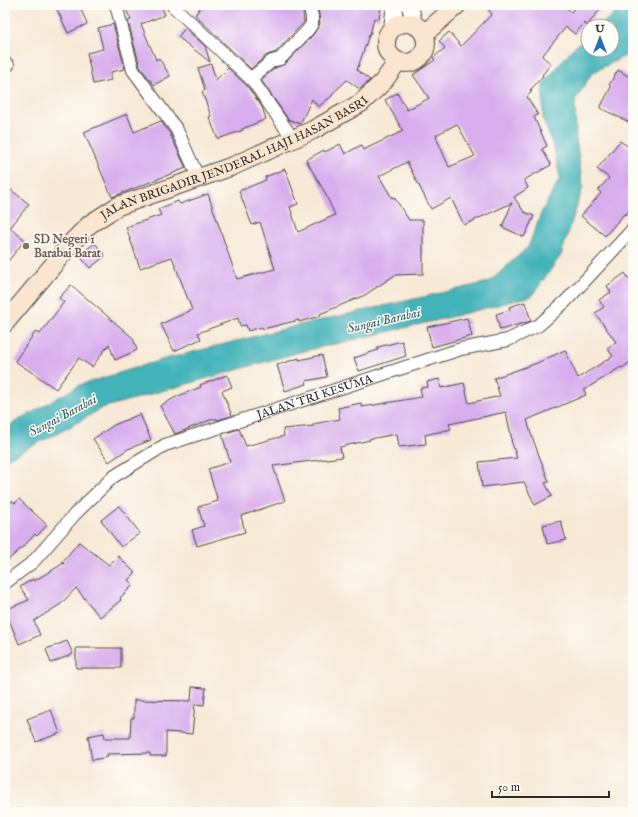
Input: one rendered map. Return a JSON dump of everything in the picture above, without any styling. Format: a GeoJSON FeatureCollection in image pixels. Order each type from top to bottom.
{"type":"FeatureCollection","features":[{"type":"Feature","properties":{"kind":"main road"},"geometry":{"type":"LineString","coordinates":[[419,29],[456,5]]}},
{"type":"Feature","properties":{"kind":"main road"},"geometry":{"type":"LineString","coordinates":[[400,23],[419,29],[426,41],[426,48],[423,54],[418,59],[405,63],[392,57],[388,52],[386,45],[386,38],[392,28],[400,23]]}},
{"type":"Feature","properties":{"kind":"main road","name":"JALAN BRIGADIR JENDERAL HAJI HASAN BASRI"},"geometry":{"type":"LineString","coordinates":[[6,319],[74,240],[90,224],[118,206],[233,166],[313,130],[361,103],[383,82],[398,61]]}},
{"type":"Feature","properties":{"kind":"street"},"geometry":{"type":"LineString","coordinates":[[116,5],[133,70],[177,130],[198,177]]}},
{"type":"Feature","properties":{"kind":"street"},"geometry":{"type":"LineString","coordinates":[[172,5],[251,78],[293,140]]}},
{"type":"Feature","properties":{"kind":"street"},"geometry":{"type":"LineString","coordinates":[[251,78],[272,61],[280,59],[307,31],[312,24],[312,16],[309,5]]}},
{"type":"Feature","properties":{"kind":"street"},"geometry":{"type":"LineString","coordinates":[[392,28],[395,5]]}},
{"type":"Feature","properties":{"kind":"street"},"geometry":{"type":"LineString","coordinates":[[410,5],[419,29]]}},
{"type":"Feature","properties":{"kind":"street","name":"JALAN TRI KESUMA"},"geometry":{"type":"LineString","coordinates":[[5,583],[33,562],[75,514],[113,477],[165,445],[461,349],[508,340],[539,325],[566,301],[633,229]]}},
{"type":"Feature","properties":{"kind":"water","name":"Sungai Barabai"},"geometry":{"type":"Polygon","coordinates":[[[633,7],[633,55],[623,57],[592,73],[575,101],[576,138],[583,187],[561,255],[532,296],[443,319],[300,352],[102,408],[68,428],[8,458],[5,461],[5,428],[80,385],[161,360],[300,325],[489,282],[528,247],[541,213],[560,178],[554,149],[543,119],[543,85],[572,49],[580,42],[580,58],[620,58],[620,18],[609,18],[614,14],[633,7]]]}},
{"type":"Feature","properties":{"kind":"building"},"geometry":{"type":"Polygon","coordinates":[[[55,5],[79,5],[87,24],[68,33],[55,5]]]}},
{"type":"Feature","properties":{"kind":"building"},"geometry":{"type":"Polygon","coordinates":[[[124,5],[161,5],[165,15],[141,24],[156,60],[159,58],[170,76],[154,85],[140,67],[128,21],[131,20],[124,5]]]}},
{"type":"Feature","properties":{"kind":"building"},"geometry":{"type":"Polygon","coordinates":[[[202,5],[302,5],[304,22],[276,52],[267,55],[251,69],[195,15],[202,5]]]}},
{"type":"Feature","properties":{"kind":"building"},"geometry":{"type":"Polygon","coordinates":[[[317,5],[381,6],[379,19],[374,18],[370,35],[357,70],[370,80],[360,89],[347,80],[332,94],[333,95],[318,107],[312,99],[300,124],[288,119],[261,80],[275,68],[285,64],[313,35],[320,24],[317,5]]]}},
{"type":"Feature","properties":{"kind":"building"},"geometry":{"type":"Polygon","coordinates":[[[484,5],[564,5],[571,12],[577,5],[603,5],[593,18],[580,18],[580,28],[575,34],[566,27],[542,56],[551,64],[542,75],[543,76],[530,90],[532,91],[527,97],[538,115],[534,117],[547,146],[542,149],[551,165],[524,180],[528,188],[514,197],[524,212],[534,216],[524,237],[502,227],[512,203],[464,225],[451,198],[431,209],[407,162],[379,176],[392,198],[394,197],[409,220],[423,220],[423,274],[395,275],[365,295],[320,314],[320,316],[299,322],[299,320],[263,329],[262,327],[248,331],[246,325],[240,326],[238,318],[198,333],[201,339],[174,351],[161,324],[192,310],[172,257],[140,268],[126,227],[161,215],[158,209],[178,201],[180,204],[208,194],[237,279],[275,269],[260,222],[252,225],[239,191],[266,180],[265,177],[285,169],[298,204],[290,207],[298,232],[335,215],[324,191],[306,160],[324,150],[325,152],[340,144],[345,154],[361,145],[363,150],[403,131],[385,100],[397,93],[407,110],[429,98],[413,75],[435,60],[433,58],[445,48],[439,41],[449,32],[461,46],[492,14],[484,5]],[[457,124],[436,135],[449,167],[475,156],[457,124]]]}},
{"type":"Feature","properties":{"kind":"building"},"geometry":{"type":"Polygon","coordinates":[[[113,24],[125,69],[111,72],[111,80],[93,84],[87,53],[103,49],[98,28],[113,24]]]}},
{"type":"Feature","properties":{"kind":"building"},"geometry":{"type":"Polygon","coordinates":[[[185,28],[205,46],[210,62],[178,37],[185,28]]]}},
{"type":"Feature","properties":{"kind":"building"},"geometry":{"type":"Polygon","coordinates":[[[211,64],[216,80],[228,68],[247,86],[262,107],[266,119],[242,129],[243,130],[218,139],[209,117],[211,116],[202,92],[205,90],[198,68],[211,64]]]}},
{"type":"Feature","properties":{"kind":"building"},"geometry":{"type":"Polygon","coordinates":[[[618,70],[633,79],[633,124],[600,108],[611,87],[609,85],[618,70]]]}},
{"type":"Feature","properties":{"kind":"building"},"geometry":{"type":"Polygon","coordinates":[[[127,114],[134,132],[161,121],[170,134],[186,168],[112,197],[84,132],[127,114]]]}},
{"type":"Feature","properties":{"kind":"building"},"geometry":{"type":"Polygon","coordinates":[[[620,141],[633,150],[633,206],[605,236],[581,216],[601,193],[598,190],[609,178],[597,169],[620,141]]]}},
{"type":"Feature","properties":{"kind":"building"},"geometry":{"type":"Polygon","coordinates":[[[5,185],[29,204],[10,228],[25,240],[5,265],[5,185]]]}},
{"type":"Feature","properties":{"kind":"building"},"geometry":{"type":"Polygon","coordinates":[[[95,243],[105,256],[90,268],[79,255],[95,243]]]}},
{"type":"Feature","properties":{"kind":"building"},"geometry":{"type":"Polygon","coordinates":[[[625,273],[633,284],[633,360],[584,390],[586,395],[527,420],[549,482],[545,483],[552,496],[535,505],[524,482],[482,487],[479,462],[517,458],[511,440],[506,412],[449,424],[451,429],[425,435],[426,444],[399,447],[397,434],[369,439],[370,440],[340,447],[342,457],[273,466],[285,501],[241,516],[245,532],[197,546],[192,530],[204,526],[198,507],[218,501],[208,469],[230,462],[222,434],[239,429],[246,446],[284,436],[283,429],[314,426],[313,424],[340,419],[338,408],[361,403],[362,407],[422,397],[420,388],[428,387],[427,382],[439,379],[441,388],[464,383],[469,403],[500,396],[494,378],[537,363],[565,350],[578,378],[613,356],[607,348],[616,342],[595,313],[604,307],[599,300],[611,292],[607,286],[625,273]]]}},
{"type":"Feature","properties":{"kind":"building"},"geometry":{"type":"Polygon","coordinates":[[[71,285],[133,338],[137,350],[115,360],[109,344],[92,367],[79,358],[56,389],[15,361],[36,331],[40,334],[64,302],[59,298],[71,285]]]}},
{"type":"Feature","properties":{"kind":"building"},"geometry":{"type":"Polygon","coordinates":[[[525,302],[531,321],[500,330],[496,314],[510,310],[509,307],[525,302]]]}},
{"type":"Feature","properties":{"kind":"building"},"geometry":{"type":"Polygon","coordinates":[[[467,318],[472,336],[432,347],[427,327],[467,318]]]}},
{"type":"Feature","properties":{"kind":"building"},"geometry":{"type":"Polygon","coordinates":[[[402,341],[406,356],[359,371],[354,358],[378,350],[378,347],[402,341]]]}},
{"type":"Feature","properties":{"kind":"building"},"geometry":{"type":"Polygon","coordinates":[[[322,355],[327,377],[306,381],[307,384],[285,391],[277,365],[299,358],[299,360],[322,355]]]}},
{"type":"Feature","properties":{"kind":"building"},"geometry":{"type":"Polygon","coordinates":[[[227,375],[232,387],[222,391],[232,416],[217,420],[213,419],[175,434],[160,406],[178,396],[201,387],[200,385],[227,375]]]}},
{"type":"Feature","properties":{"kind":"building"},"geometry":{"type":"Polygon","coordinates":[[[140,414],[151,440],[128,449],[109,462],[93,439],[114,425],[140,414]]]}},
{"type":"Feature","properties":{"kind":"building"},"geometry":{"type":"Polygon","coordinates":[[[5,497],[15,503],[19,499],[47,525],[37,536],[35,534],[5,563],[5,497]]]}},
{"type":"Feature","properties":{"kind":"building"},"geometry":{"type":"Polygon","coordinates":[[[119,506],[140,533],[121,547],[101,520],[119,506]]]}},
{"type":"Feature","properties":{"kind":"building"},"geometry":{"type":"Polygon","coordinates":[[[561,521],[566,540],[547,544],[543,525],[561,521]]]}},
{"type":"Feature","properties":{"kind":"building"},"geometry":{"type":"Polygon","coordinates":[[[79,542],[109,565],[118,556],[135,573],[128,580],[133,585],[120,598],[121,600],[100,617],[76,588],[61,604],[34,621],[40,635],[19,644],[5,610],[29,600],[20,587],[33,579],[34,581],[64,563],[62,562],[79,542]]]}},
{"type":"Feature","properties":{"kind":"building"},"geometry":{"type":"Polygon","coordinates":[[[67,641],[73,654],[51,663],[46,649],[67,641]]]}},
{"type":"Feature","properties":{"kind":"building"},"geometry":{"type":"Polygon","coordinates":[[[76,648],[121,648],[121,668],[76,668],[76,648]]]}},
{"type":"Feature","properties":{"kind":"building"},"geometry":{"type":"Polygon","coordinates":[[[192,687],[206,688],[204,705],[195,704],[192,734],[166,732],[166,756],[150,756],[150,753],[107,754],[108,757],[92,760],[88,736],[104,733],[105,738],[130,738],[131,718],[134,718],[134,700],[191,701],[192,687]]]}},
{"type":"Feature","properties":{"kind":"building"},"geometry":{"type":"Polygon","coordinates":[[[51,710],[60,733],[36,742],[27,719],[51,710]]]}},
{"type":"Feature","properties":{"kind":"place","name":"SD Negeri 1 Barabai Barat"},"geometry":{"type":"Point","coordinates":[26,246]}}]}
